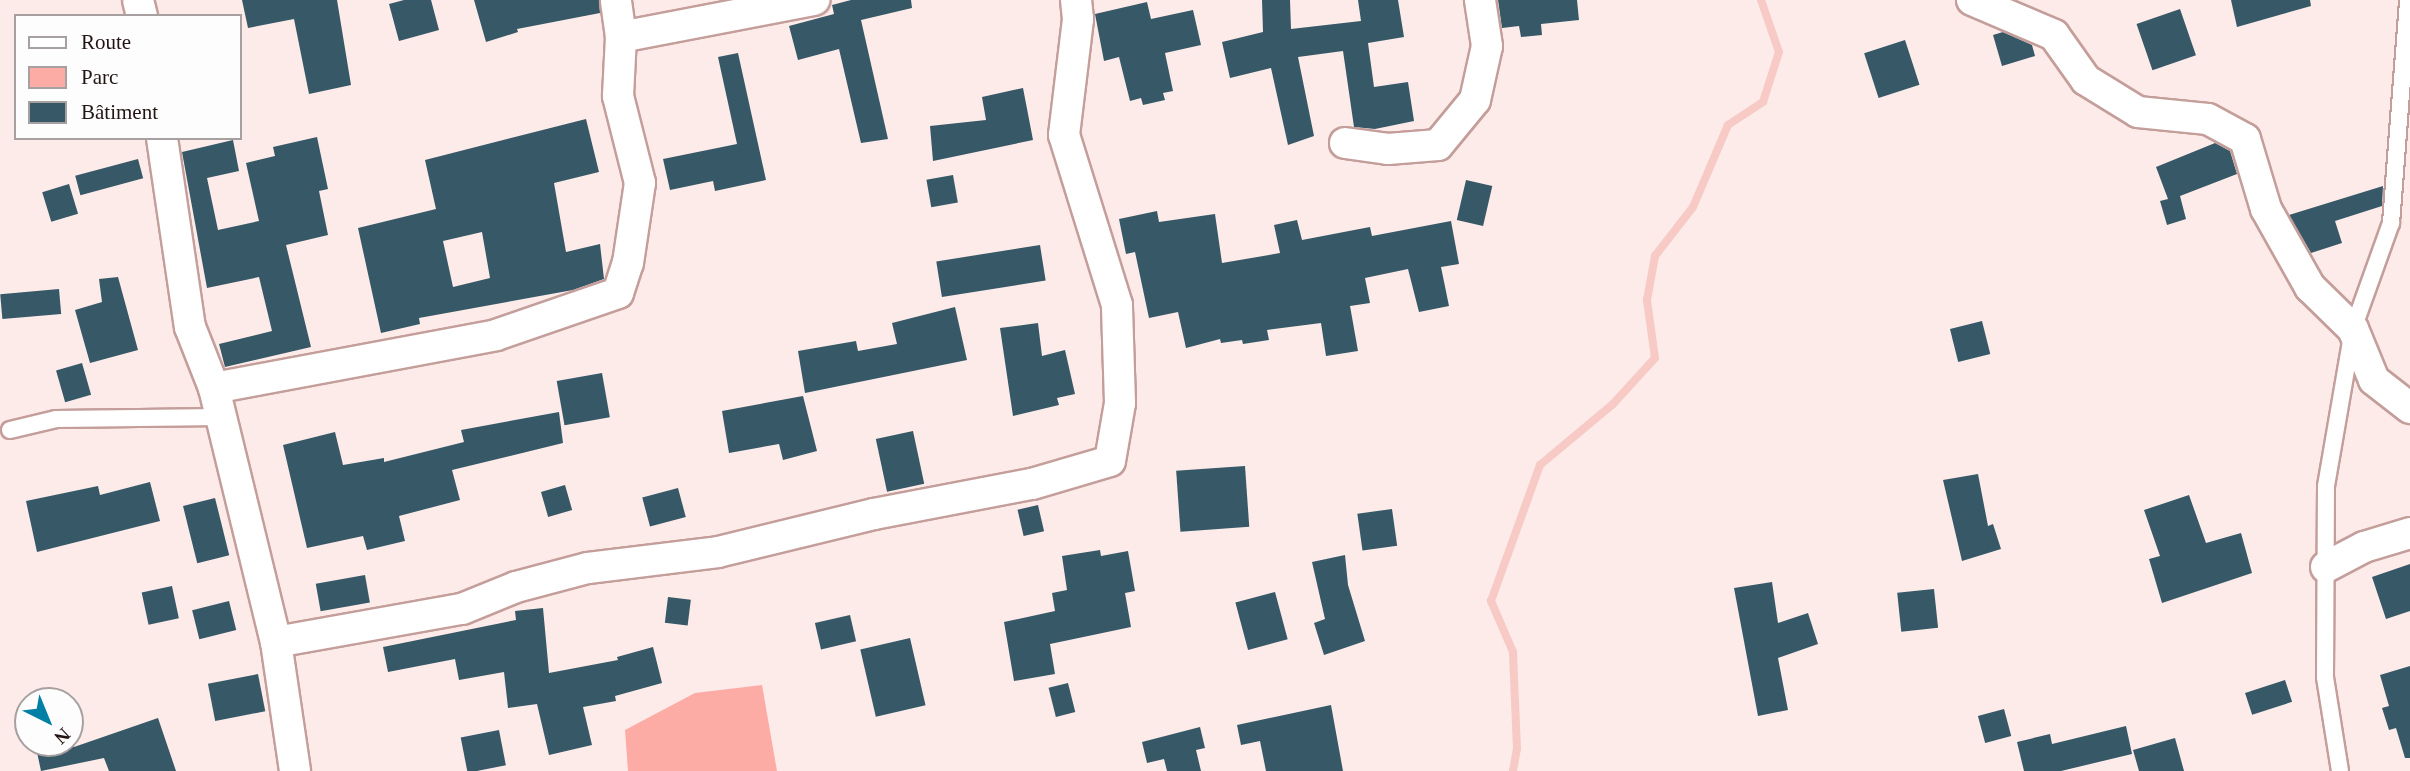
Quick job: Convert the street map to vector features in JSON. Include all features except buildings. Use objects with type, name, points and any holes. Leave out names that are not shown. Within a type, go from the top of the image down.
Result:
[{"type":"street","points":[[218,402],[496,335],[618,293],[628,263],[639,183],[618,96],[621,37],[616,0]]},
{"type":"street","points":[[621,37],[814,0]]},
{"type":"street","points":[[276,642],[463,609],[516,587],[588,568],[718,552],[874,514],[1032,484],[1110,461],[1120,403],[1117,305],[1064,135],[1078,19],[1076,0]]},
{"type":"street","points":[[1345,143],[1388,149],[1438,145],[1475,100],[1487,46],[1480,0]]},
{"type":"street","points":[[1972,0],[2054,35],[2086,80],[2138,112],[2208,119],[2245,139],[2266,209],[2310,287],[2353,329],[2374,380],[2410,408]]},
{"type":"street","points":[[162,140],[190,327],[218,402],[276,642],[295,771]]},
{"type":"street","points":[[2326,567],[2364,547],[2410,533]]},
{"type":"lane","points":[[2340,771],[2325,677],[2326,486],[2353,329],[2391,223],[2408,0]]},
{"type":"lane","points":[[10,430],[56,419],[218,402]]},
{"type":"green space","points":[[762,685],[777,771],[628,771],[625,730],[695,693]]},
{"type":"waterway","points":[[1513,771],[1517,749],[1513,652],[1491,601],[1540,465],[1613,404],[1655,358],[1647,300],[1655,256],[1693,207],[1728,125],[1763,102],[1779,52],[1761,0]]}]
